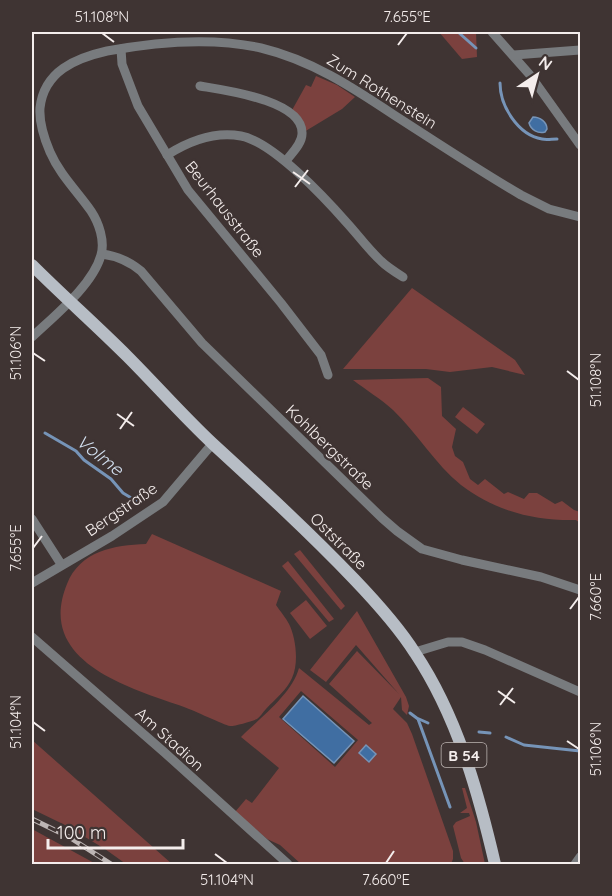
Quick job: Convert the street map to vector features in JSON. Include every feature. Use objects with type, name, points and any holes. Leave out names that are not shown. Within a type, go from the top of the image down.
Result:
[{"type":"main road","name":"Oststraße","points":[[32,265],[213,443],[327,550],[370,596],[415,652],[457,734],[472,778],[495,864]]},
{"type":"street","points":[[492,32],[530,75],[580,145]]},
{"type":"street","name":"Zum Rothenstein","points":[[102,254],[102,236],[97,221],[54,161],[45,140],[40,119],[40,106],[44,93],[52,79],[65,66],[84,56],[121,49],[179,43],[220,43],[260,48],[299,60],[342,81],[521,195],[549,208],[580,217]]},
{"type":"street","name":"Beurhausstraße","points":[[121,49],[122,64],[138,106],[188,190],[321,355],[328,375]]},
{"type":"street","points":[[514,55],[580,50]]},
{"type":"street","points":[[200,86],[248,94],[293,115],[300,123],[302,135],[286,162]]},
{"type":"street","points":[[166,155],[188,141],[208,136],[241,136],[258,143],[286,162],[380,260],[403,278]]},
{"type":"street","points":[[32,337],[70,300],[93,271],[102,254]]},
{"type":"street","name":"Kohlbergstraße","points":[[102,254],[114,256],[141,271],[202,344],[374,511],[413,543],[431,552],[541,577],[580,590]]},
{"type":"street","name":"Bergstraße","points":[[32,583],[112,536],[163,502],[213,443]]},
{"type":"street","points":[[32,519],[61,564]]},
{"type":"street","name":"Am Stadion","points":[[32,638],[164,752],[288,864]]},
{"type":"street","points":[[415,652],[448,642],[462,642],[580,692]]},
{"type":"street","points":[[575,864],[580,857]]},
{"type":"shaded area","points":[[439,32],[476,32],[477,57],[462,59]]},
{"type":"shaded area","points":[[316,76],[337,85],[355,97],[342,109],[304,132],[291,112],[306,85],[311,87]]},
{"type":"shaded area","points":[[412,288],[515,360],[525,375],[492,367],[450,372],[426,369],[343,369]]},
{"type":"shaded area","points":[[428,378],[441,387],[442,416],[456,429],[452,447],[455,456],[463,462],[470,479],[478,485],[485,479],[504,494],[508,492],[524,499],[529,493],[537,493],[555,504],[562,501],[580,512],[580,523],[576,520],[545,519],[516,513],[487,502],[474,494],[443,468],[393,410],[353,380]]},
{"type":"shaded area","points":[[463,407],[485,424],[477,434],[455,417]]},
{"type":"shaded area","points":[[152,534],[281,591],[276,605],[288,622],[295,643],[294,672],[287,686],[257,719],[230,726],[138,691],[93,668],[76,652],[64,633],[61,611],[67,584],[80,564],[89,557],[110,548],[146,544]]},
{"type":"shaded area","points":[[300,550],[345,606],[341,610],[294,554]]},
{"type":"shaded area","points":[[288,561],[334,619],[329,622],[282,566]]},
{"type":"shaded area","points":[[306,600],[327,626],[310,639],[290,613]]},
{"type":"shaded area","points":[[357,611],[406,697],[409,706],[407,715],[402,710],[401,697],[393,709],[407,723],[412,734],[453,851],[451,864],[301,864],[280,845],[267,839],[235,812],[246,799],[252,803],[279,768],[241,737],[283,696],[299,668],[369,725],[372,723],[329,684],[357,651],[399,694],[356,645],[326,682],[310,670]],"holes":[[[301,691],[358,740],[335,767],[279,717]]]},
{"type":"shaded area","points":[[32,740],[172,864],[126,864],[65,825],[32,809]]},
{"type":"shaded area","points":[[462,788],[465,788],[476,822],[485,864],[465,864],[461,858],[453,826],[456,822],[470,816],[469,813],[460,813],[467,808]]},
{"type":"shaded area","points":[[32,829],[96,864],[32,864]]},
{"type":"water","points":[[533,117],[544,122],[547,126],[545,132],[537,132],[531,128],[529,123]]},
{"type":"water","points":[[303,696],[354,741],[334,763],[283,719]]},
{"type":"water","points":[[366,745],[376,754],[369,762],[359,753]]},
{"type":"waterway","points":[[458,32],[476,48]]},
{"type":"waterway","points":[[500,83],[503,101],[518,126],[533,136],[557,139]]},
{"type":"waterway","name":"Volme","points":[[45,433],[76,451],[84,460],[111,479],[123,493],[138,502]]},
{"type":"waterway","name":"Volme","points":[[410,713],[418,719],[450,807]]},
{"type":"waterway","points":[[419,719],[428,723]]},
{"type":"waterway","points":[[479,732],[490,733]]},
{"type":"waterway","points":[[506,737],[524,745],[580,751]]},
{"type":"railway","points":[[32,819],[69,837],[111,864]]}]
